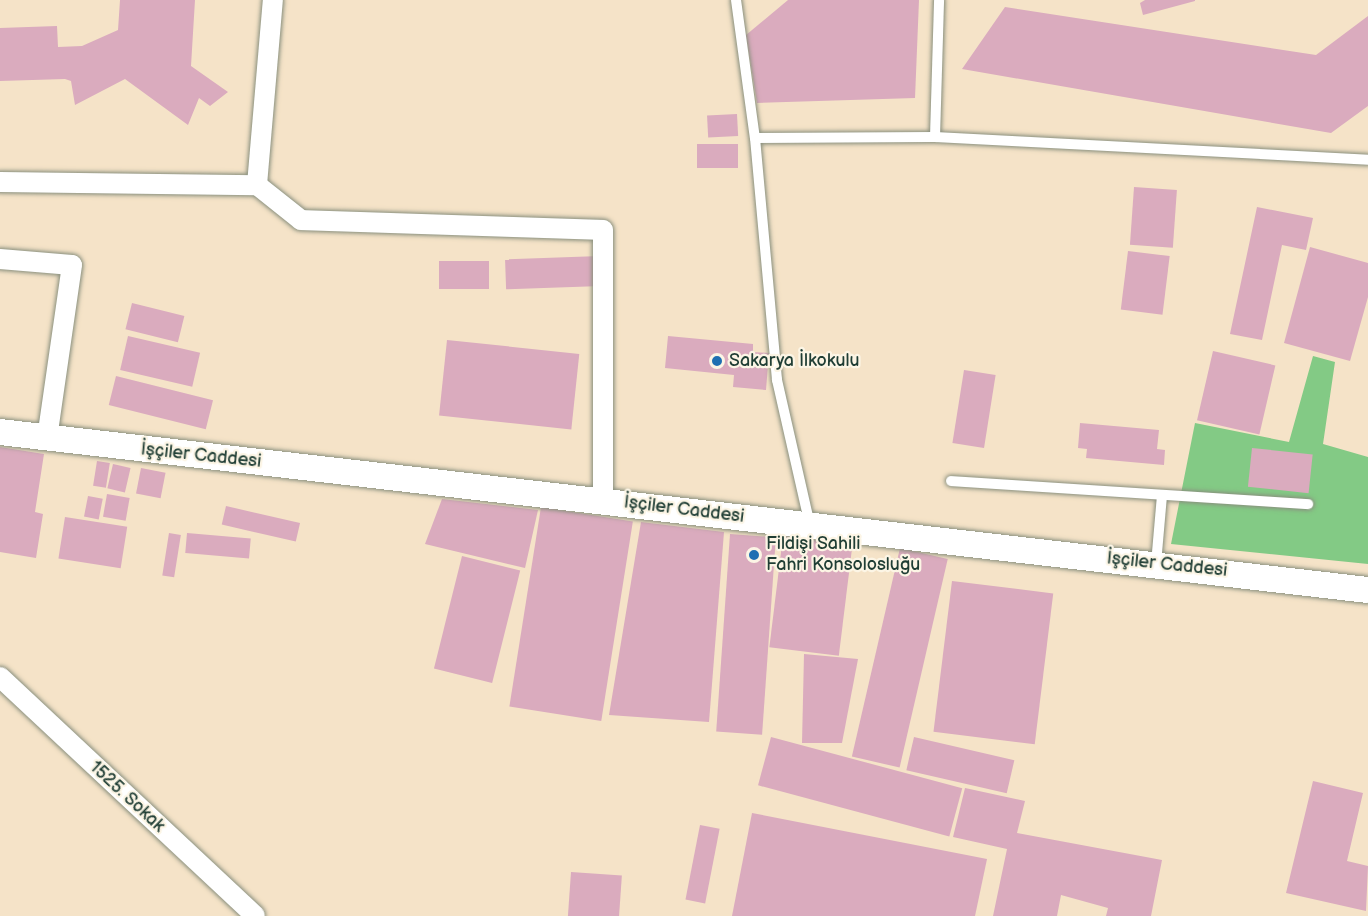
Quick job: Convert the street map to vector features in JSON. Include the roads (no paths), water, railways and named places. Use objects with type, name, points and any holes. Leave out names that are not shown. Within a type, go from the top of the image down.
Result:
[{"type":"street","points":[[257,185],[273,0]]},
{"type":"street","points":[[0,182],[257,185],[301,220],[603,230],[603,501]]},
{"type":"street","points":[[0,259],[72,265],[47,438]]},
{"type":"street","name":"İşçiler Caddesi","points":[[0,432],[1368,590]]},
{"type":"street","name":"1525. Sokak","points":[[0,677],[255,916]]},
{"type":"lane","points":[[736,0],[755,138],[777,380],[810,525]]},
{"type":"lane","points":[[935,137],[939,0]]},
{"type":"lane","points":[[755,138],[935,137],[1368,160]]},
{"type":"lane","points":[[951,481],[1308,504]]},
{"type":"lane","points":[[1156,564],[1162,495]]},
{"type":"place","name":"Sakarya İlkokulu","points":[[717,361]]},
{"type":"place","name":"Fildişi Sahili Fahri Konsolosluğu","points":[[754,555]]}]
